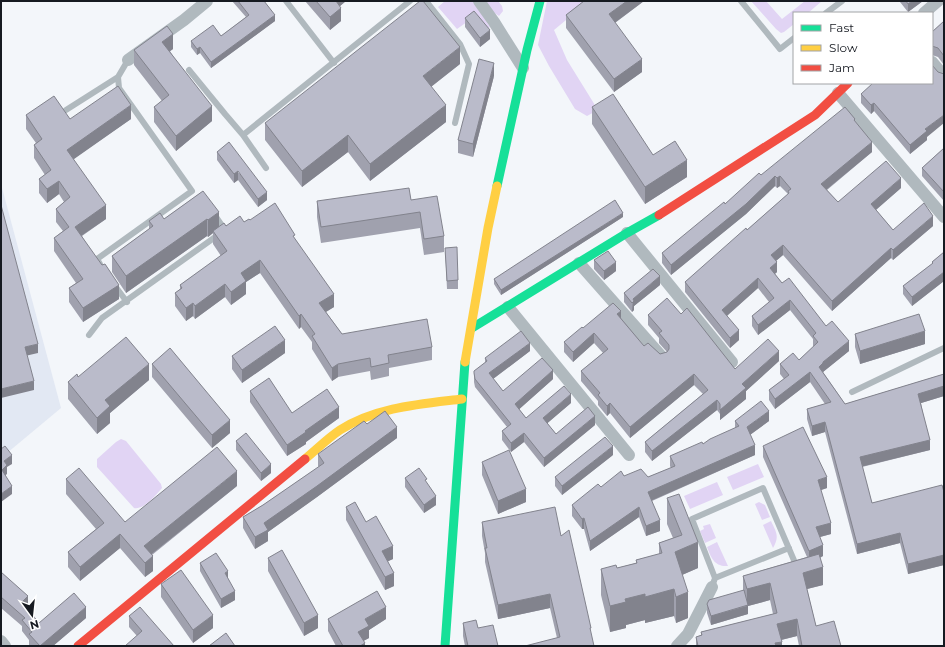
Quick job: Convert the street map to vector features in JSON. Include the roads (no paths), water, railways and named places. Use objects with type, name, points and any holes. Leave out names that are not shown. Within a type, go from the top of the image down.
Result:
[{"type":"street","points":[[128,60],[184,20],[207,1]]},
{"type":"street","points":[[479,1],[523,68]]},
{"type":"street","points":[[445,646],[465,364],[488,228],[523,68],[540,1]]},
{"type":"street","points":[[925,12],[938,1]]},
{"type":"street","points":[[933,63],[944,76]]},
{"type":"street","points":[[472,328],[627,233],[669,210],[815,115],[847,84]]},
{"type":"street","points":[[838,93],[944,217]]},
{"type":"street","points":[[627,233],[732,362]]},
{"type":"street","points":[[579,263],[623,311],[662,357]]},
{"type":"street","points":[[508,307],[629,455]]},
{"type":"street","points":[[78,646],[340,430],[361,419],[403,406],[462,399]]},
{"type":"street","points":[[677,646],[688,634],[714,583]]},
{"type":"street","points":[[1,641],[6,646]]},
{"type":"lane","points":[[286,1],[334,63]]},
{"type":"lane","points":[[243,135],[410,1]]},
{"type":"lane","points":[[426,1],[460,44],[469,64],[455,123]]},
{"type":"lane","points":[[741,1],[780,49],[793,39]]},
{"type":"lane","points":[[827,12],[842,1]]},
{"type":"lane","points":[[66,110],[118,77],[128,60]]},
{"type":"lane","points":[[189,70],[243,135],[266,168]]},
{"type":"lane","points":[[105,272],[97,259],[195,192],[119,88],[118,77]]},
{"type":"lane","points":[[89,335],[102,318],[127,302],[225,230],[210,207]]},
{"type":"lane","points":[[110,278],[127,302]]},
{"type":"lane","points":[[852,392],[944,348]]},
{"type":"lane","points":[[789,548],[714,583],[692,519],[763,488],[789,548],[796,565]]}]
